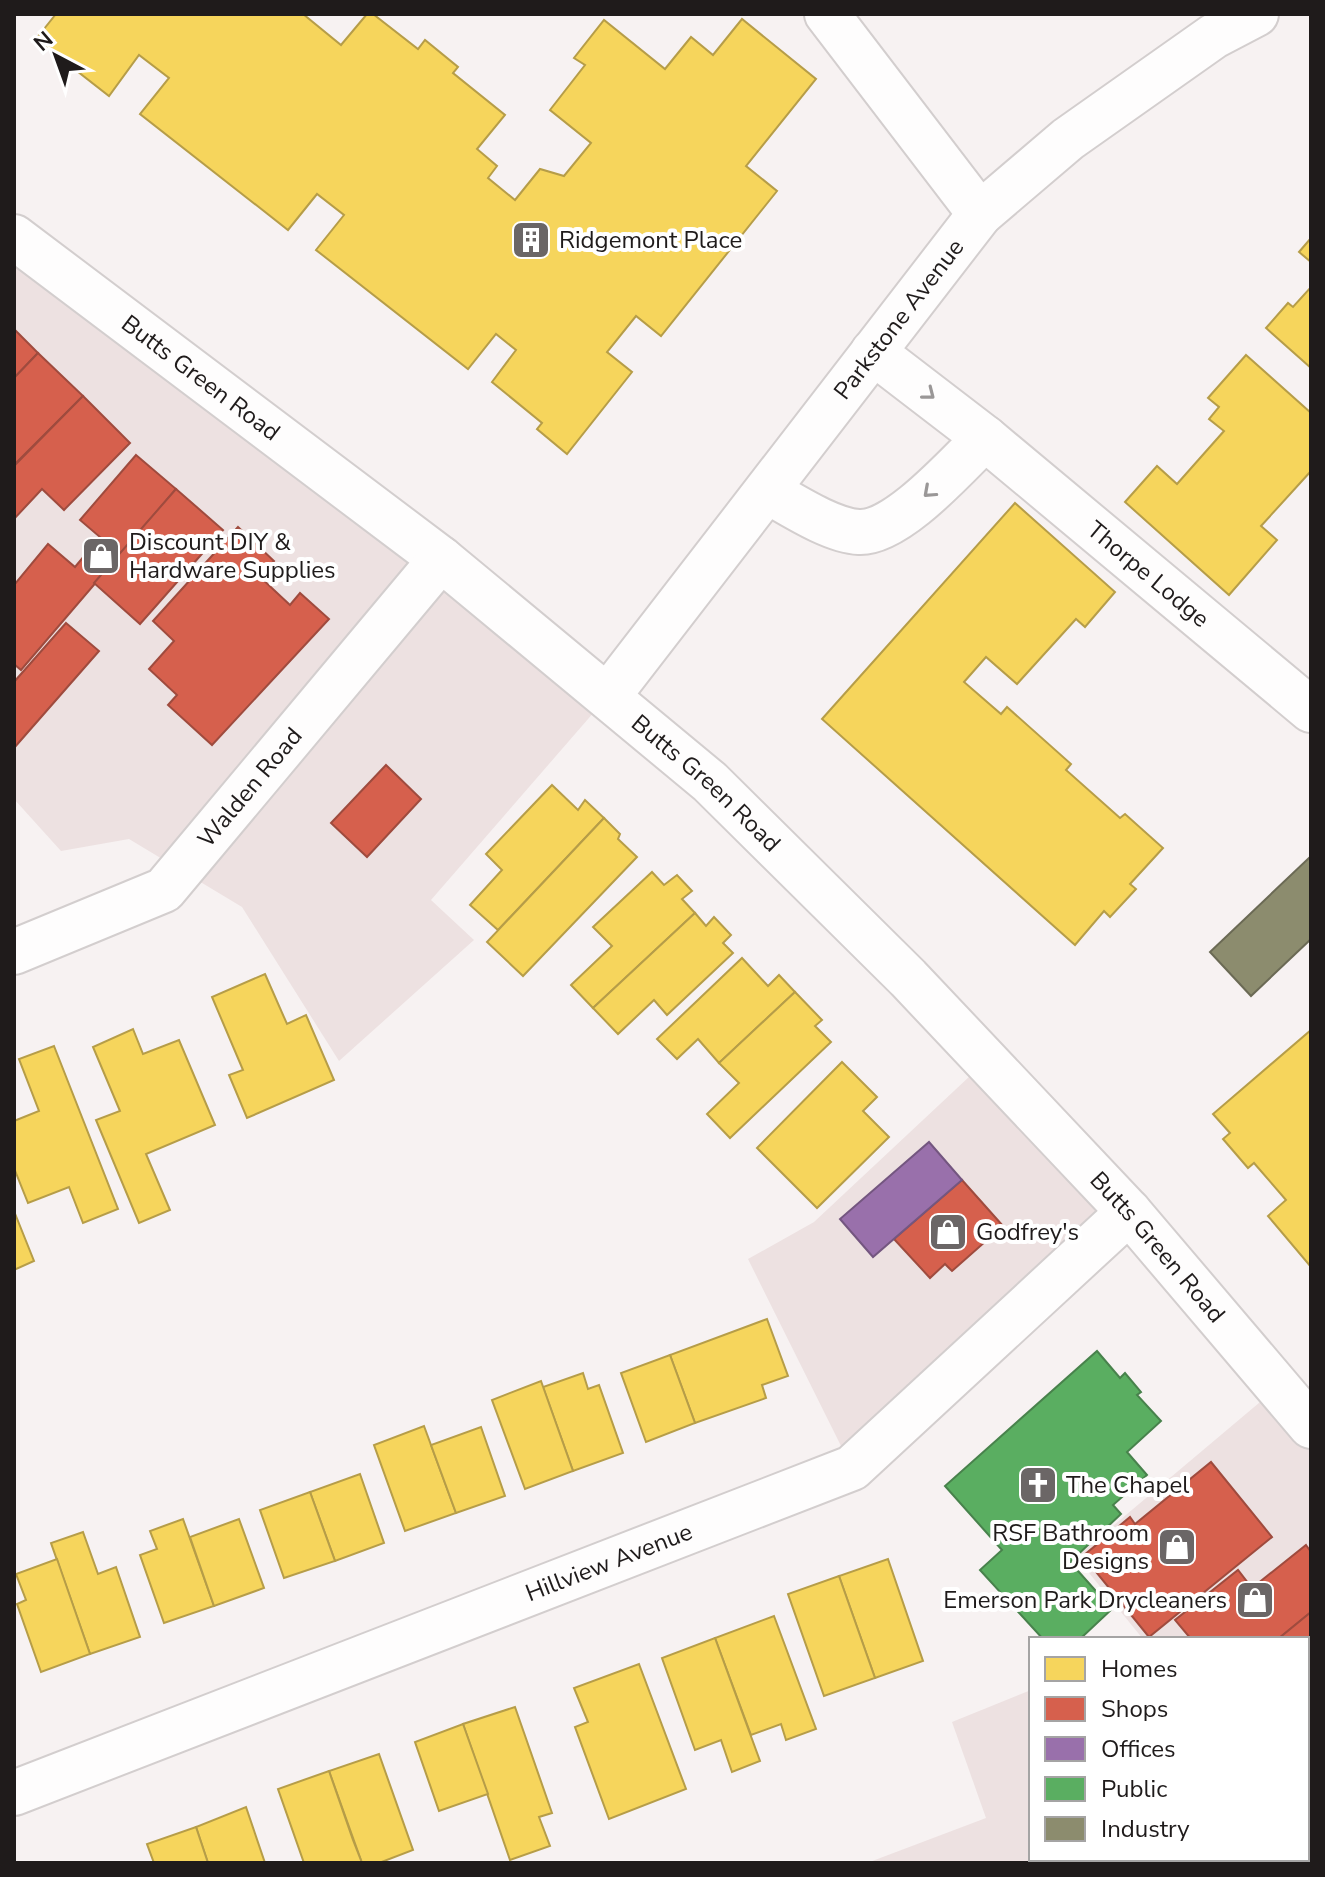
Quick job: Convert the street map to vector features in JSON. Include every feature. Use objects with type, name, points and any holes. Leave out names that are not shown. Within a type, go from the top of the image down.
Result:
[{"type":"street","points":[[827,14],[980,214]]},
{"type":"street","name":"Parkstone Avenue","points":[[608,696],[769,492],[980,214],[1068,139],[1214,36],[1256,14]]},
{"type":"street","name":"Butts Green Road","points":[[14,237],[441,559],[710,782],[908,978],[1129,1212],[1311,1426]]},
{"type":"street","name":"Thorpe Lodge","points":[[873,352],[985,438],[1311,710]]},
{"type":"street","points":[[769,492],[811,515],[859,533],[898,519],[985,438]]},
{"type":"street","name":"Walden Road","points":[[14,952],[164,890],[441,559]]},
{"type":"street","name":"Hillview Avenue","points":[[14,1793],[852,1468],[1129,1212]]},
{"type":"shaded area","points":[[14,237],[608,696],[431,900],[474,940],[339,1061],[242,907],[129,839],[61,851],[14,799]]},
{"type":"shaded area","points":[[986,1061],[1129,1212],[852,1468],[748,1259],[814,1222]]},
{"type":"shaded area","points":[[1278,1387],[1311,1426],[1311,1863],[867,1863],[986,1818],[952,1722],[1029,1691],[1029,1861],[1309,1861],[1309,1637],[1141,1637],[1076,1557]]},
{"type":"building: Homes","name":"Ridgemont Place","points":[[56,14],[303,14],[341,45],[367,14],[373,14],[418,49],[425,40],[458,67],[453,73],[505,115],[477,149],[497,166],[488,178],[515,200],[540,169],[564,176],[591,143],[550,110],[585,65],[574,58],[604,20],[665,69],[691,37],[713,55],[742,19],[816,79],[746,166],[777,191],[661,336],[636,316],[607,352],[632,372],[567,454],[537,429],[542,423],[492,382],[516,350],[496,334],[468,369],[316,250],[344,215],[317,194],[288,230],[140,114],[169,78],[139,55],[109,96],[36,39]]},
{"type":"building: Homes","points":[[1311,238],[1311,262],[1299,252]]},
{"type":"building: Homes","points":[[1311,287],[1311,368],[1266,328],[1288,303],[1293,307]]},
{"type":"building: Homes","points":[[1246,355],[1311,413],[1311,471],[1261,526],[1277,540],[1229,595],[1125,502],[1157,466],[1177,484],[1224,431],[1209,419],[1219,407],[1208,398]]},
{"type":"building: Homes","points":[[1015,503],[1115,592],[1085,627],[1076,619],[1017,684],[986,657],[964,682],[1001,714],[1007,707],[1071,764],[1066,770],[1120,818],[1125,814],[1163,848],[1130,884],[1136,889],[1110,917],[1104,911],[1075,945],[822,719]]},
{"type":"building: Homes","points":[[552,785],[578,810],[585,800],[604,818],[498,930],[470,905],[502,870],[486,854]]},
{"type":"building: Homes","points":[[604,818],[620,834],[618,839],[637,857],[523,976],[487,942]]},
{"type":"building: Homes","points":[[652,872],[664,885],[677,875],[692,891],[682,899],[695,913],[593,1008],[571,985],[612,946],[593,927]]},
{"type":"building: Homes","points":[[695,913],[706,926],[714,917],[731,935],[723,943],[733,953],[667,1015],[654,1000],[618,1034],[593,1008]]},
{"type":"building: Homes","points":[[742,958],[768,986],[779,975],[795,992],[719,1063],[698,1039],[677,1059],[657,1039]]},
{"type":"building: Homes","points":[[265,974],[287,1024],[306,1015],[334,1080],[247,1118],[229,1075],[243,1070],[212,997]]},
{"type":"building: Homes","points":[[795,992],[822,1020],[815,1026],[831,1042],[730,1138],[707,1114],[739,1083],[719,1063]]},
{"type":"building: Homes","points":[[133,1029],[143,1054],[179,1040],[215,1125],[146,1154],[170,1210],[139,1223],[96,1120],[120,1111],[93,1047]]},
{"type":"building: Homes","points":[[1311,1030],[1311,1267],[1268,1216],[1286,1200],[1254,1163],[1248,1168],[1223,1139],[1230,1133],[1213,1114]]},
{"type":"building: Homes","points":[[54,1046],[118,1209],[83,1223],[69,1187],[28,1203],[14,1168],[14,1121],[39,1111],[19,1059]]},
{"type":"building: Homes","points":[[842,1062],[877,1097],[863,1111],[889,1137],[817,1208],[757,1148]]},
{"type":"building: Homes","points":[[14,1211],[34,1261],[14,1270]]},
{"type":"building: Homes","points":[[767,1319],[788,1376],[762,1385],[766,1398],[695,1423],[670,1355]]},
{"type":"building: Homes","points":[[670,1355],[695,1423],[646,1442],[621,1373]]},
{"type":"building: Homes","points":[[583,1373],[588,1389],[599,1385],[623,1453],[573,1471],[543,1387]]},
{"type":"building: Homes","points":[[541,1381],[573,1471],[525,1489],[492,1400]]},
{"type":"building: Homes","points":[[424,1426],[456,1513],[405,1531],[374,1445]]},
{"type":"building: Homes","points":[[481,1427],[505,1496],[456,1513],[431,1445]]},
{"type":"building: Homes","points":[[360,1474],[384,1543],[335,1561],[310,1492]]},
{"type":"building: Homes","points":[[310,1492],[335,1561],[284,1578],[260,1510]]},
{"type":"building: Homes","points":[[183,1519],[214,1606],[164,1623],[140,1555],[157,1549],[150,1531]]},
{"type":"building: Homes","points":[[239,1519],[264,1588],[214,1606],[190,1537]]},
{"type":"building: Homes","points":[[83,1532],[98,1574],[116,1567],[140,1637],[90,1654],[51,1543]]},
{"type":"building: Homes","points":[[57,1559],[90,1654],[41,1672],[17,1604],[26,1600],[16,1574]]},
{"type":"building: Homes","points":[[888,1559],[923,1661],[875,1678],[839,1576]]},
{"type":"building: Homes","points":[[839,1576],[875,1678],[824,1696],[788,1594]]},
{"type":"building: Homes","points":[[774,1616],[816,1729],[786,1740],[781,1724],[751,1735],[715,1638]]},
{"type":"building: Homes","points":[[715,1638],[760,1761],[732,1772],[721,1740],[695,1750],[662,1658]]},
{"type":"building: Homes","points":[[639,1664],[686,1789],[609,1819],[575,1727],[588,1722],[574,1688]]},
{"type":"building: Homes","points":[[515,1707],[552,1813],[539,1817],[550,1846],[510,1860],[463,1724]]},
{"type":"building: Homes","points":[[463,1724],[488,1794],[439,1811],[415,1742]]},
{"type":"building: Homes","points":[[379,1754],[413,1850],[379,1863],[362,1863],[329,1771]]},
{"type":"building: Homes","points":[[329,1771],[362,1863],[304,1863],[278,1789]]},
{"type":"building: Homes","points":[[246,1807],[265,1863],[208,1863],[196,1827]]},
{"type":"building: Homes","points":[[196,1827],[208,1863],[154,1863],[147,1844]]},
{"type":"building: Shops","points":[[14,329],[38,353],[14,378]]},
{"type":"building: Shops","points":[[38,353],[83,396],[14,465],[14,378]]},
{"type":"building: Shops","points":[[83,396],[130,443],[64,510],[42,489],[14,519],[14,466]]},
{"type":"building: Shops","name":"Discount DIY & Hardware Supplies","points":[[136,455],[176,489],[21,670],[14,664],[14,585],[48,544],[75,567],[100,537],[80,520]]},
{"type":"building: Shops","points":[[176,489],[223,530],[140,624],[94,583]]},
{"type":"building: Shops","points":[[238,527],[274,561],[260,577],[290,605],[300,593],[329,619],[212,745],[168,705],[177,695],[149,669],[174,641],[153,621]]},
{"type":"building: Shops","points":[[66,623],[99,651],[14,748],[14,682]]},
{"type":"building: Shops","points":[[386,765],[421,799],[367,857],[331,823]]},
{"type":"building: Shops","name":"Godfrey's","points":[[962,1180],[1003,1226],[952,1271],[945,1264],[930,1278],[894,1239]]},
{"type":"building: Shops","name":"RSF Bathroom Designs","points":[[1211,1462],[1272,1537],[1149,1637],[1083,1556],[1130,1517],[1135,1524]]},
{"type":"building: Shops","name":"Emerson Park Drycleaners","points":[[1306,1545],[1311,1552],[1311,1612],[1280,1637],[1189,1637],[1175,1620],[1238,1570],[1252,1588]]},
{"type":"building: Shops","points":[[1311,1612],[1311,1674],[1309,1676],[1309,1637],[1280,1637]]},
{"type":"building: Shops","points":[[1311,1674],[1311,1718],[1309,1716]]},
{"type":"building: Offices","points":[[929,1142],[962,1180],[873,1257],[840,1219]]},
{"type":"building: Public","points":[[1097,1351],[1120,1378],[1125,1373],[1141,1392],[1137,1395],[1161,1421],[1127,1452],[1147,1475],[1113,1505],[1121,1514],[1070,1562],[1112,1609],[1082,1637],[1041,1637],[980,1570],[1002,1550],[945,1486]]},
{"type":"building: Industry","points":[[1311,856],[1311,939],[1251,996],[1210,952]]},
{"type":"place","name":"Ridgemont Place","points":[[531,240]]},
{"type":"place","name":"Discount DIY & Hardware Supplies","points":[[101,556]]},
{"type":"place","name":"Godfrey's","points":[[948,1232]]},
{"type":"place","name":"The Chapel","points":[[1038,1485]]},
{"type":"place","name":"RSF Bathroom Designs","points":[[1177,1547]]},
{"type":"place","name":"Emerson Park Drycleaners","points":[[1255,1600]]}]
